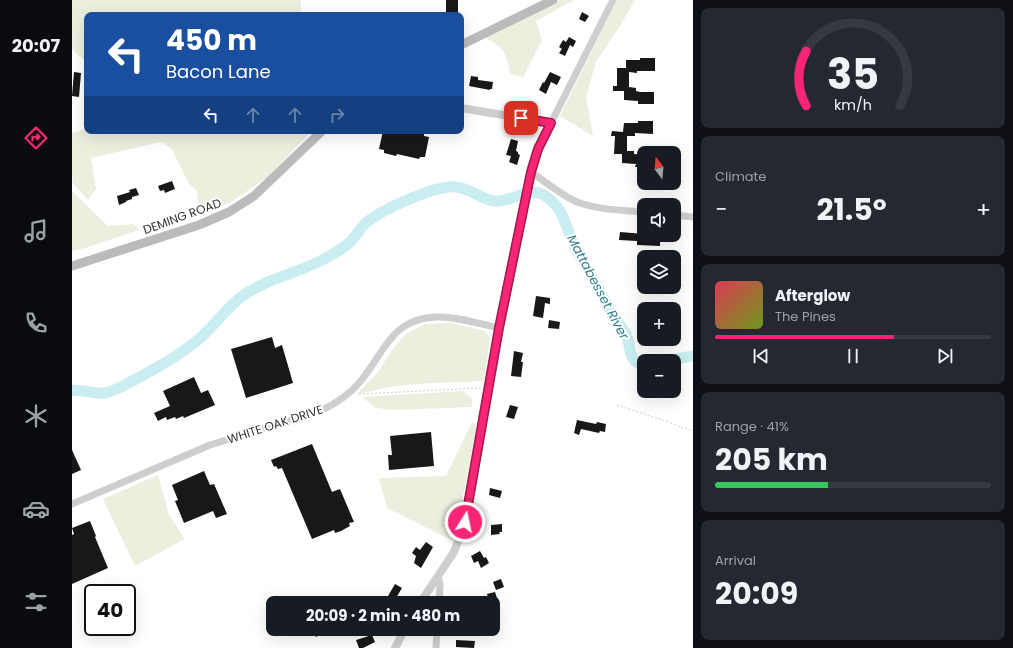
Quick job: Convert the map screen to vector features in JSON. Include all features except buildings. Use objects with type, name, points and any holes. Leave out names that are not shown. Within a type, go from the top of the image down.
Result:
[{"type":"main road","points":[[464,44],[553,0]]},
{"type":"main road","name":"DEMING ROAD","points":[[72,266],[199,224],[229,212],[254,196],[319,134]]},
{"type":"street","points":[[425,596],[454,552],[465,522],[499,328],[528,184],[538,149],[613,0]]},
{"type":"street","points":[[464,108],[551,123]]},
{"type":"street","points":[[531,172],[577,202],[599,208],[637,211]]},
{"type":"street","points":[[681,216],[693,217]]},
{"type":"street","name":"WHITE OAK DRIVE","points":[[72,504],[210,445],[320,411],[336,403],[346,396],[368,372],[390,337],[402,327],[414,321],[438,317],[499,328]]},
{"type":"street","points":[[438,577],[440,584],[439,596]]},
{"type":"street","points":[[395,648],[401,636]]},
{"type":"street","points":[[436,648],[437,636]]},
{"type":"path","points":[[346,396],[380,392],[488,388]]},
{"type":"path","points":[[617,406],[693,431]]},
{"type":"green space","points":[[72,0],[301,0],[301,12],[84,12],[84,60],[72,49]]},
{"type":"green space","points":[[560,0],[574,0],[536,21],[542,40],[523,77],[510,74],[505,54],[499,46],[490,40],[488,41],[487,37]]},
{"type":"green space","points":[[617,0],[635,0],[596,62],[586,97],[593,136],[560,116]]},
{"type":"green space","points":[[84,129],[84,134],[309,134],[269,176],[231,202],[199,215],[197,191],[189,184],[171,148],[161,142],[91,158],[96,189],[88,200],[73,184],[72,133]]},
{"type":"green space","points":[[72,191],[108,226],[134,224],[139,230],[72,251]]},
{"type":"green space","points":[[451,323],[485,331],[490,338],[484,381],[394,386],[357,394],[377,373],[395,346],[407,333],[425,324]]},
{"type":"green space","points":[[463,391],[472,399],[472,407],[393,410],[376,408],[362,397]]},
{"type":"green space","points":[[472,422],[477,425],[453,541],[387,508],[379,478],[446,476]]},
{"type":"green space","points":[[158,475],[169,515],[185,539],[135,566],[103,499]]},
{"type":"waterway","name":"Mattabesset River","points":[[72,390],[97,393],[113,391],[160,366],[192,345],[235,302],[250,291],[270,281],[312,265],[337,252],[350,242],[367,222],[385,211],[410,199],[447,187],[466,189],[494,201],[505,200],[526,193],[538,193],[552,201],[561,213],[571,239],[610,311],[625,332],[630,352],[634,360],[637,362]]},
{"type":"waterway","name":"Mattabesset River","points":[[681,358],[693,356]]},
{"type":"route","points":[[465,522],[485,402],[531,172],[538,149],[551,123],[521,118]]}]
